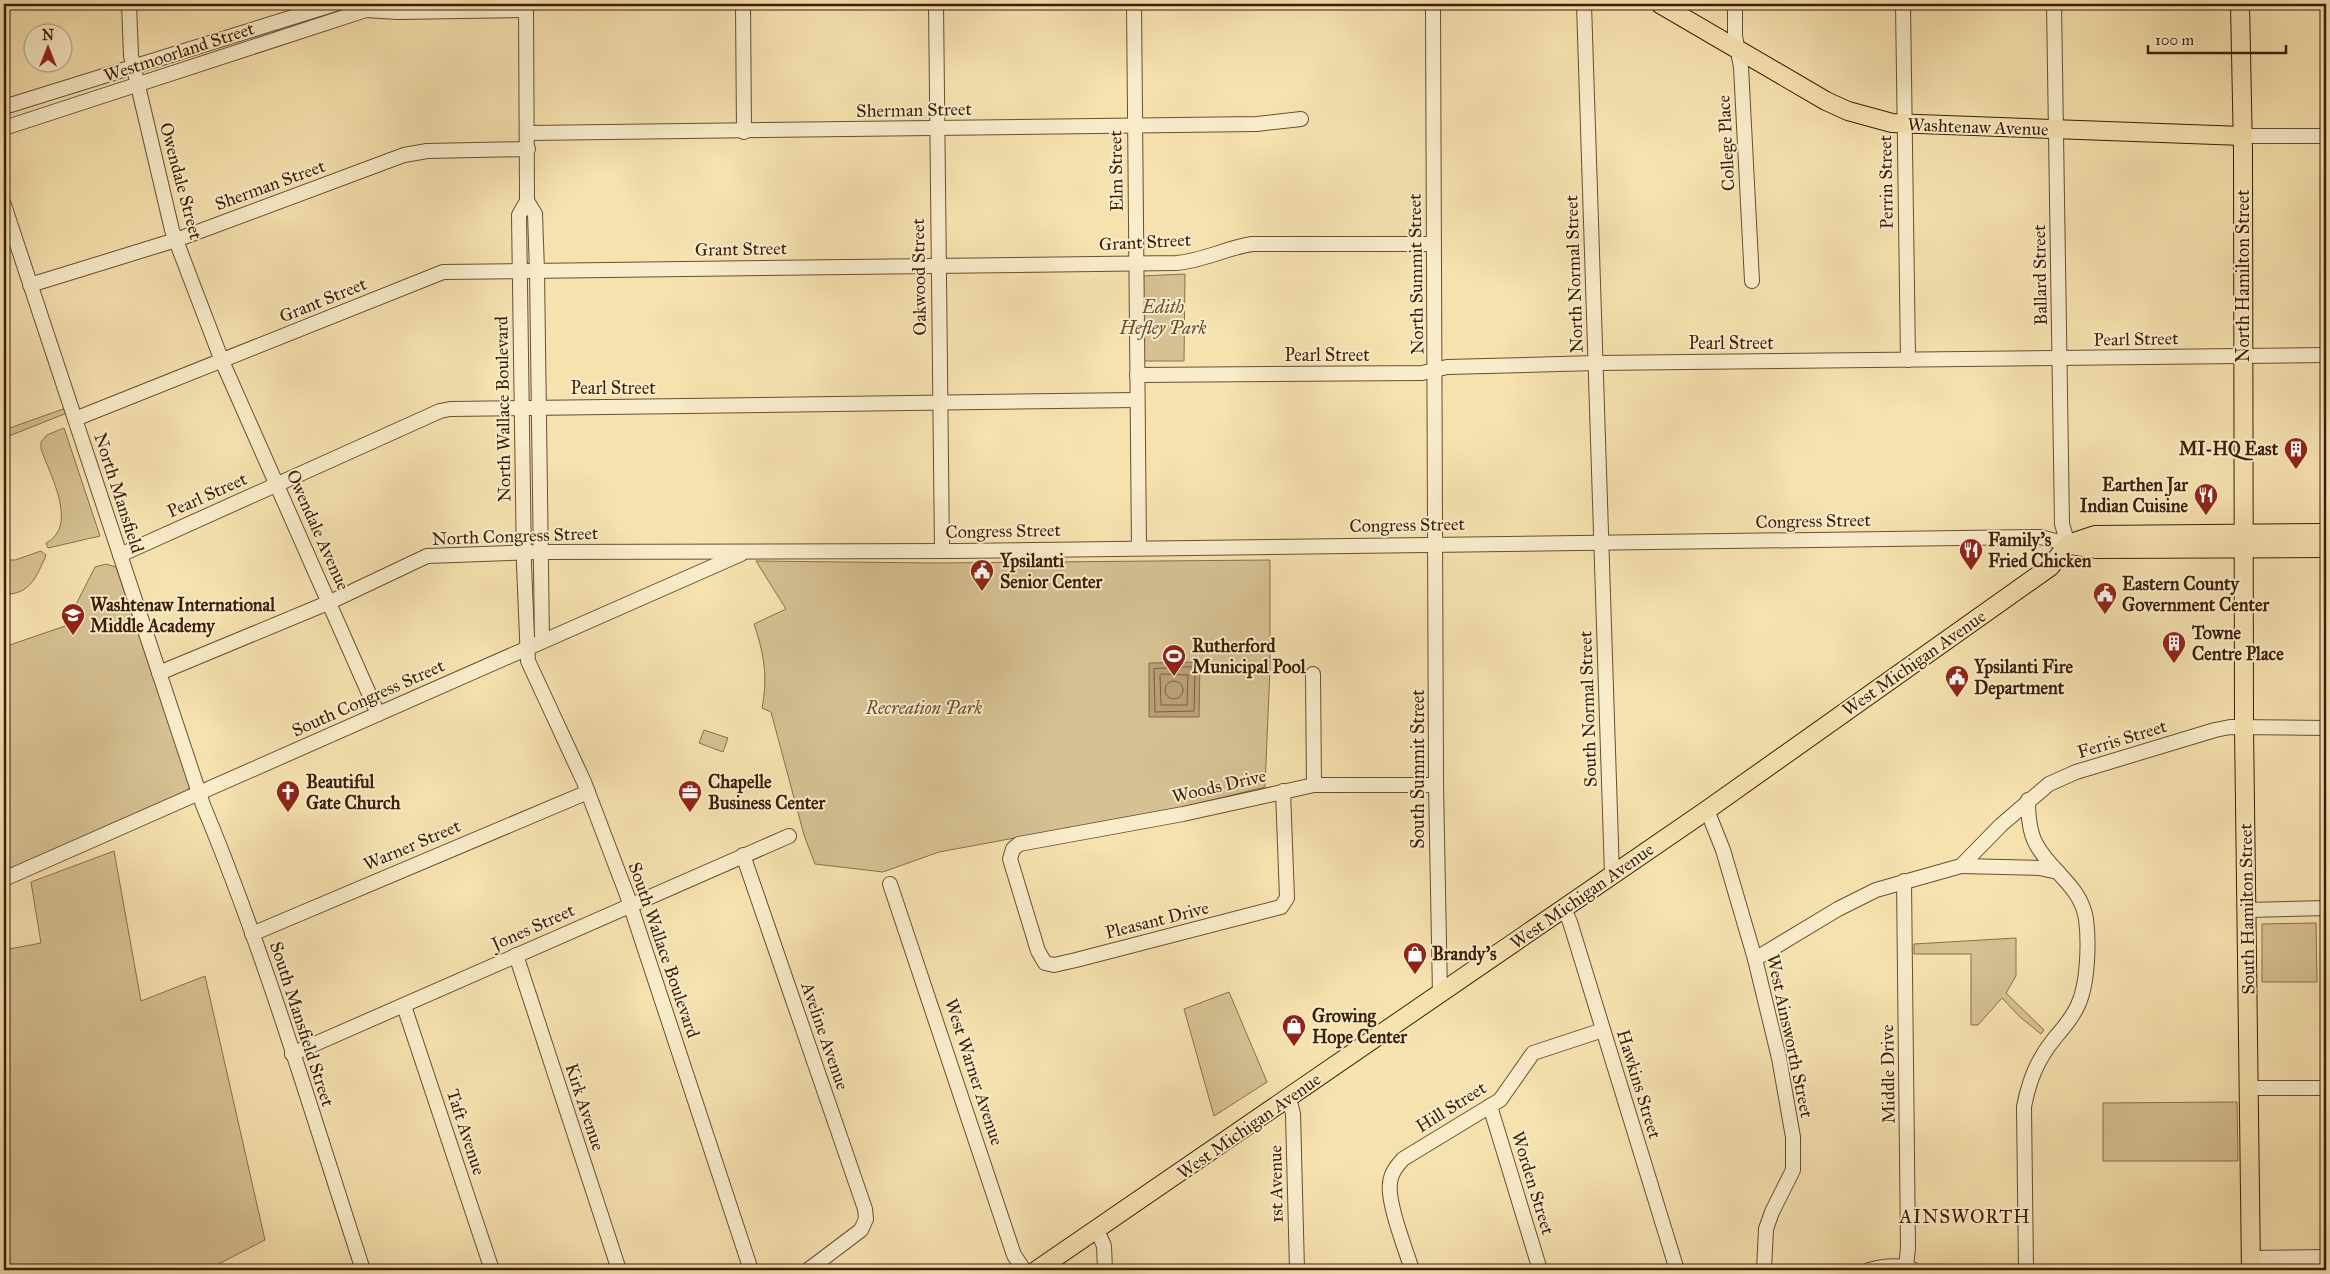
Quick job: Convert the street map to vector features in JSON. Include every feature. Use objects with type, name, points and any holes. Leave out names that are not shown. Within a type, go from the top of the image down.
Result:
[{"type":"main road","name":"Washtenaw Avenue","points":[[1660,4],[1842,109],[1870,118],[1904,125],[2243,136]]},
{"type":"main road","name":"North Hamilton Street","points":[[2240,4],[2243,136],[2242,357],[2244,541]]},
{"type":"main road","points":[[2068,544],[2096,549],[2244,541],[2326,533]]},
{"type":"main road","points":[[2244,541],[2326,548]]},
{"type":"main road","name":"South Hamilton Street","points":[[2244,541],[2244,727],[2248,910],[2251,1264]]},
{"type":"main road","name":"West Michigan Avenue","points":[[1037,1270],[1707,810],[2050,567],[2068,544]]},
{"type":"street","name":"Owendale Street","points":[[129,4],[133,67],[176,240],[222,361]]},
{"type":"street","name":"Westmoorland Street","points":[[4,107],[335,4]]},
{"type":"street","name":"Westmoorland Street","points":[[352,4],[366,10],[398,12],[526,7]]},
{"type":"street","points":[[743,4],[744,132]]},
{"type":"street","name":"Oakwood Street","points":[[936,4],[942,550]]},
{"type":"street","name":"Elm Street","points":[[1134,4],[1139,548]]},
{"type":"street","name":"North Summit Street","points":[[1433,4],[1436,543]]},
{"type":"street","name":"North Normal Street","points":[[1584,4],[1600,542]]},
{"type":"street","name":"College Place","points":[[1734,4],[1737,50],[1741,67],[1752,281]]},
{"type":"street","name":"Perrin Street","points":[[1903,4],[1908,360]]},
{"type":"street","name":"Ballard Street","points":[[2054,4],[2062,524],[2068,544]]},
{"type":"street","name":"North Wallace Boulevard","points":[[526,7],[528,201],[534,214],[537,271],[539,552],[542,641]]},
{"type":"street","name":"Westmoorland Street","points":[[4,128],[366,10]]},
{"type":"street","name":"Sherman Street","points":[[528,133],[744,132],[1257,124],[1301,119]]},
{"type":"street","name":"Washtenaw Avenue","points":[[2243,136],[2326,136]]},
{"type":"street","name":"Sherman Street","points":[[30,285],[176,240],[404,155],[427,151],[528,149]]},
{"type":"street","name":"North Wallace Boulevard","points":[[527,648],[519,214],[528,201]]},
{"type":"street","name":"North Mansfield","points":[[4,205],[199,793]]},
{"type":"street","name":"Grant Street","points":[[74,419],[443,272],[1191,262],[1232,247],[1252,244],[1434,244]]},
{"type":"street","name":"Pearl Street","points":[[1136,375],[1422,373],[1447,367],[1596,363],[2326,356]]},
{"type":"street","name":"Owendale Avenue","points":[[222,361],[378,714]]},
{"type":"street","name":"Pearl Street","points":[[120,555],[440,411],[450,409],[1137,400]]},
{"type":"street","name":"Congress Street","points":[[747,552],[2040,537],[2068,544]]},
{"type":"street","name":"South Normal Street","points":[[1600,542],[1612,875]]},
{"type":"street","name":"South Summit Street","points":[[1436,543],[1436,785],[1440,994]]},
{"type":"street","name":"North Congress Street","points":[[159,673],[330,602],[427,556],[524,552],[747,552]]},
{"type":"street","name":"South Congress Street","points":[[4,879],[747,552]]},
{"type":"street","name":"South Wallace Boulevard","points":[[527,648],[528,661],[588,792],[630,905],[751,1270]]},
{"type":"street","points":[[1313,674],[1314,785]]},
{"type":"street","name":"Ferris Street","points":[[1961,866],[2028,800],[2049,784],[2076,772],[2215,730],[2244,727],[2326,728]]},
{"type":"street","name":"Woods Drive","points":[[1013,849],[1020,844],[1183,814],[1314,785],[1436,785]]},
{"type":"street","name":"Pleasant Drive","points":[[1013,849],[1010,859],[1038,951],[1045,963],[1054,965],[1281,907],[1287,898],[1283,791]]},
{"type":"street","name":"Warner Street","points":[[252,934],[588,792]]},
{"type":"street","name":"South Mansfield Street","points":[[199,793],[252,934],[363,1270]]},
{"type":"street","points":[[2026,1270],[2024,1107],[2028,1087],[2035,1066],[2069,1022],[2079,1005],[2086,971],[2086,921],[2084,908],[2073,887],[2058,872],[2037,845],[2030,830],[2028,800]]},
{"type":"street","name":"West Ainsworth Street","points":[[1707,810],[1722,850],[1755,959],[1778,1058],[1793,1137],[1793,1170],[1766,1229],[1764,1270]]},
{"type":"street","name":"Jones Street","points":[[292,1054],[789,836]]},
{"type":"street","name":"Aveline Avenue","points":[[743,855],[866,1219],[860,1230],[808,1270]]},
{"type":"street","name":"Ferris Street","points":[[1755,959],[1838,909],[1876,890],[1904,881],[1961,866],[2038,868],[2058,872]]},
{"type":"street","name":"Middle Drive","points":[[1904,881],[1908,1239],[1910,1269]]},
{"type":"street","name":"West Warner Avenue","points":[[890,884],[1014,1255],[1024,1270]]},
{"type":"street","points":[[2248,910],[2326,908]]},
{"type":"street","name":"Hawkins Street","points":[[1564,909],[1570,922],[1677,1270]]},
{"type":"street","name":"Kirk Avenue","points":[[516,955],[619,1270]]},
{"type":"street","name":"Taft Avenue","points":[[404,1006],[492,1270]]},
{"type":"street","name":"Hill Street","points":[[1412,1270],[1392,1203],[1389,1184],[1393,1171],[1402,1159],[1500,1100],[1533,1053],[1603,1030]]},
{"type":"street","points":[[2250,1088],[2326,1088]]},
{"type":"street","name":"1st Avenue","points":[[1290,1098],[1293,1114],[1297,1270]]},
{"type":"street","name":"Worden Street","points":[[1490,1106],[1540,1270]]},
{"type":"street","points":[[1097,1230],[1104,1246],[1105,1270]]},
{"type":"street","points":[[2251,1264],[2326,1257]]},
{"type":"street","points":[[1869,1270],[1878,1268],[1910,1269]]},
{"type":"green space","name":"Edith Hefley Park","points":[[1185,274],[1184,361],[1143,361],[1142,276]]},
{"type":"green space","points":[[66,408],[67,413],[4,438],[4,430]]},
{"type":"green space","points":[[64,428],[100,536],[48,548],[46,543],[56,535],[60,525],[61,513],[55,486],[41,449],[41,442],[47,435]]},
{"type":"green space","points":[[41,551],[46,555],[32,582],[23,590],[10,594],[4,580],[4,560],[15,560]]},
{"type":"green space","name":"Recreation Park","points":[[1270,560],[1270,668],[1265,787],[1188,806],[939,852],[883,872],[815,864],[804,835],[771,712],[762,708],[765,676],[760,645],[754,624],[786,609],[756,561],[934,563]]},
{"type":"green space","name":"Washtenaw International Middle Academy","points":[[106,564],[116,567],[190,787],[185,792],[4,872],[4,647],[65,626],[95,567]]},
{"type":"green space","points":[[704,730],[728,738],[723,752],[699,743]]},
{"type":"green space","points":[[114,851],[141,1001],[205,976],[265,1240],[207,1270],[4,1270],[4,950],[41,943],[31,882]]},
{"type":"green space","points":[[2316,923],[2317,982],[2262,982],[2262,924]]},
{"type":"green space","points":[[2016,938],[2016,976],[2006,993],[2044,1030],[2041,1034],[2020,1017],[2002,998],[1978,1025],[1971,1025],[1971,954],[1914,954],[1914,944]]},
{"type":"green space","points":[[1229,992],[1267,1082],[1214,1116],[1184,1009]]},
{"type":"green space","points":[[2237,1102],[2238,1161],[2103,1161],[2103,1103]]},
{"type":"water","name":"Rutherford Municipal Pool","points":[[1200,662],[1199,717],[1149,717],[1149,663]]},
{"type":"place","name":"MI-HQ East","points":[[2296,470]]},
{"type":"place","name":"Earthen Jar Indian Cuisine","points":[[2206,516]]},
{"type":"place","name":"Family's Fried Chicken","points":[[1971,571]]},
{"type":"place","name":"Ypsilanti Senior Center","points":[[982,592]]},
{"type":"place","name":"Eastern County Government Center","points":[[2105,615]]},
{"type":"place","name":"Washtenaw International Middle Academy","points":[[73,636]]},
{"type":"place","name":"Towne Centre Place","points":[[2174,664]]},
{"type":"place","name":"Rutherford Municipal Pool","points":[[1174,677]]},
{"type":"place","name":"Ypsilanti Fire Department","points":[[1957,698]]},
{"type":"place","name":"Beautiful Gate Church","points":[[288,813]]},
{"type":"place","name":"Chapelle Business Center","points":[[690,813]]},
{"type":"place","name":"Brandy's","points":[[1415,975]]},
{"type":"place","name":"Growing Hope Center","points":[[1294,1047]]},
{"type":"district","name":"AINSWORTH","points":[[1965,1216]]}]
